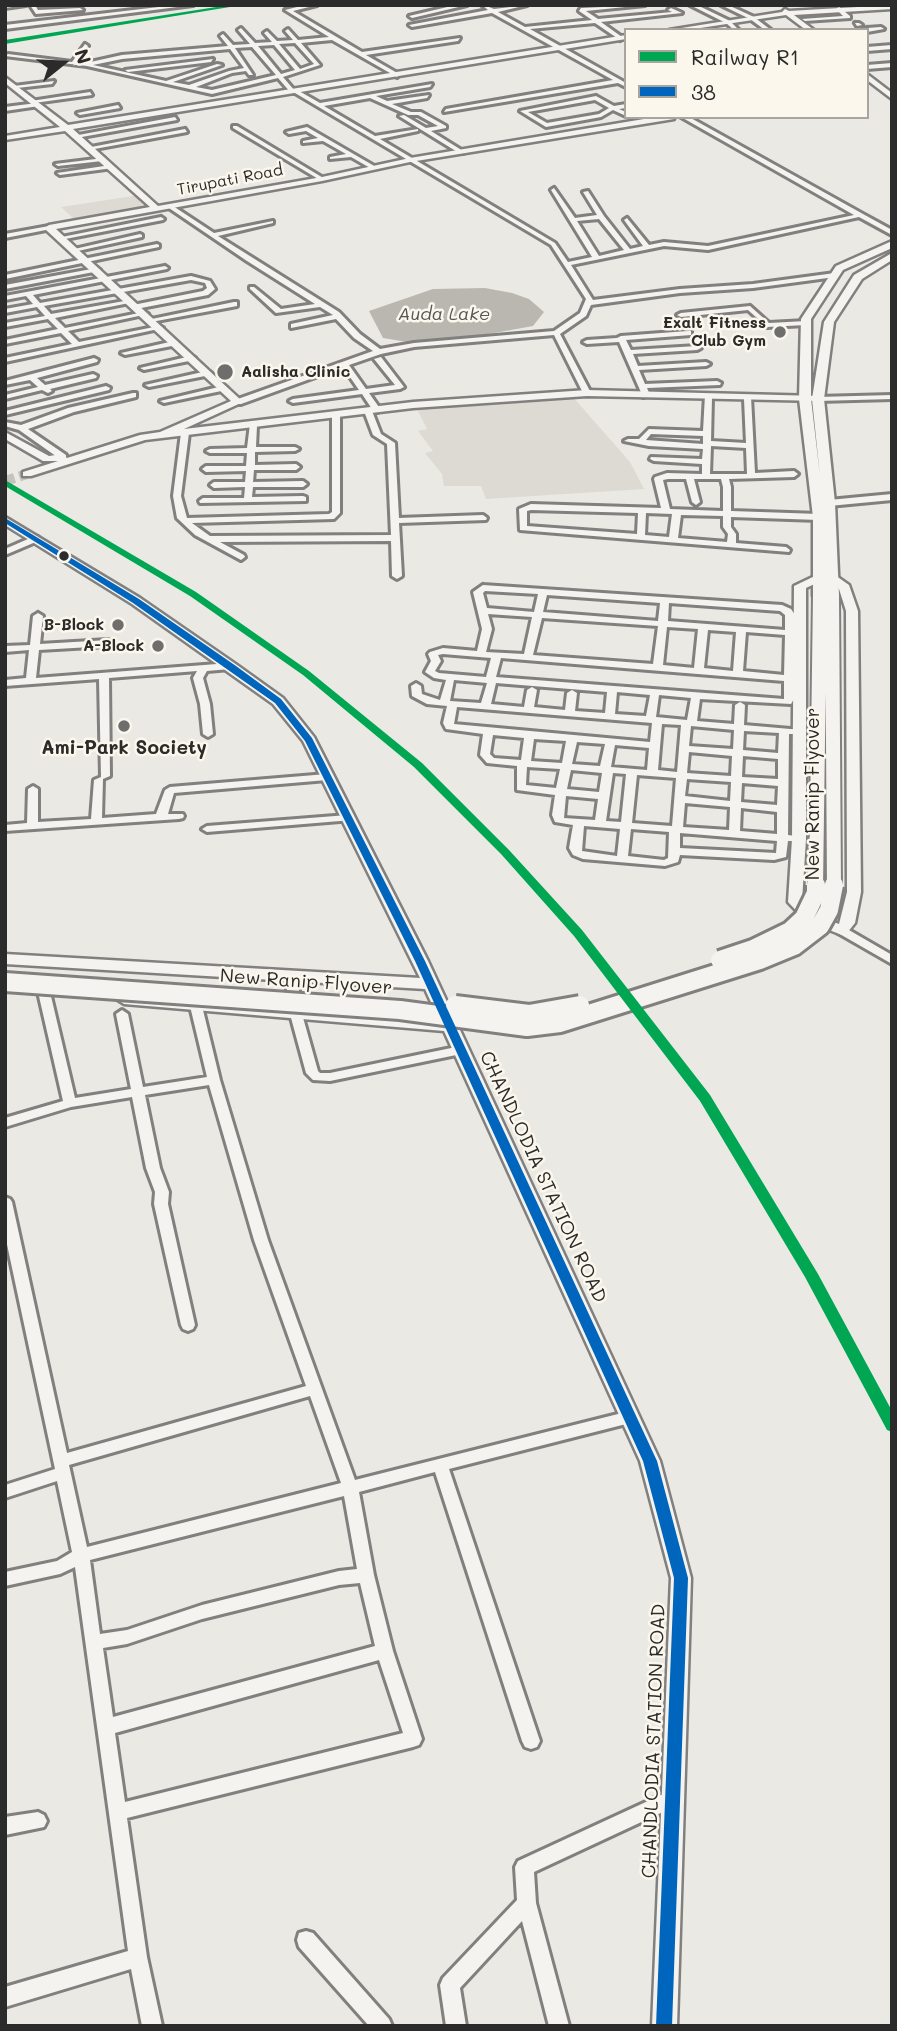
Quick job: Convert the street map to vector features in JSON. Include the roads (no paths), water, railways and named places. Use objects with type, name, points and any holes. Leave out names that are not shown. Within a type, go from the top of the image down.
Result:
[{"type":"main road","points":[[825,578],[805,399],[806,319],[839,268],[892,244]]},
{"type":"main road","points":[[825,578],[829,502],[818,399],[829,322],[858,277],[892,256]]},
{"type":"main road","name":"New Ranip Flyover","points":[[5,982],[400,1010],[527,1027],[560,1023],[760,960],[794,946],[820,926],[829,910],[834,890],[825,578]]},
{"type":"main road","name":"New Ranip Flyover","points":[[5,971],[401,998],[529,1014],[569,1008],[771,942],[796,925],[808,911],[816,893],[826,596]]},
{"type":"street","points":[[32,5],[36,12],[151,5]]},
{"type":"street","points":[[5,27],[191,5]]},
{"type":"street","points":[[315,5],[288,10],[397,75]]},
{"type":"street","points":[[412,16],[465,5]]},
{"type":"street","points":[[412,25],[492,8],[525,5]]},
{"type":"street","points":[[575,5],[623,37]]},
{"type":"street","points":[[581,10],[643,5]]},
{"type":"street","points":[[691,5],[728,22],[735,28]]},
{"type":"street","points":[[723,5],[752,18],[766,28]]},
{"type":"street","points":[[778,5],[816,28]]},
{"type":"street","points":[[8,7],[20,6]]},
{"type":"street","points":[[8,7],[16,15]]},
{"type":"street","points":[[686,28],[790,10],[892,7]]},
{"type":"street","points":[[492,8],[624,84]]},
{"type":"street","points":[[839,9],[858,25]]},
{"type":"street","points":[[525,28],[679,13],[671,10]]},
{"type":"street","points":[[790,10],[809,28]]},
{"type":"street","points":[[805,19],[881,29]]},
{"type":"street","points":[[27,474],[155,437],[238,402],[414,345],[556,333],[583,314],[589,303],[590,299],[553,244],[295,92],[277,77],[241,30]]},
{"type":"street","points":[[212,92],[317,65],[288,31]]},
{"type":"street","points":[[267,33],[299,71]]},
{"type":"street","points":[[222,36],[256,80]]},
{"type":"street","points":[[5,138],[623,37]]},
{"type":"street","points":[[86,65],[122,57],[333,38]]},
{"type":"street","points":[[362,54],[458,39]]},
{"type":"street","points":[[74,64],[85,46]]},
{"type":"street","points":[[869,48],[892,47]]},
{"type":"street","points":[[881,48],[892,55]]},
{"type":"street","points":[[6,56],[86,65],[242,100]]},
{"type":"street","points":[[117,71],[211,60]]},
{"type":"street","points":[[869,64],[892,65]]},
{"type":"street","points":[[167,82],[219,65]]},
{"type":"street","points":[[144,77],[166,69]]},
{"type":"street","points":[[189,87],[247,69]]},
{"type":"street","points":[[869,78],[887,96]]},
{"type":"street","points":[[5,79],[68,129],[158,209]]},
{"type":"street","points":[[446,111],[618,80]]},
{"type":"street","points":[[17,86],[52,82]]},
{"type":"street","points":[[319,105],[430,85]]},
{"type":"street","points":[[869,85],[887,96]]},
{"type":"street","points":[[26,94],[60,90]]},
{"type":"street","points":[[5,109],[90,94]]},
{"type":"street","points":[[370,95],[410,114]]},
{"type":"street","points":[[386,103],[427,96]]},
{"type":"street","points":[[62,98],[69,103]]},
{"type":"street","points":[[559,135],[523,111],[596,98],[624,113]]},
{"type":"street","points":[[547,125],[601,115],[624,106]]},
{"type":"street","points":[[80,113],[118,107]]},
{"type":"street","points":[[104,109],[119,120]]},
{"type":"street","points":[[435,109],[401,116],[461,152]]},
{"type":"street","points":[[419,113],[444,127],[425,130]]},
{"type":"street","points":[[76,136],[175,119]]},
{"type":"street","name":"Tirupati Road","points":[[49,228],[322,179],[410,160],[659,119]]},
{"type":"street","points":[[688,119],[892,233]]},
{"type":"street","points":[[235,127],[322,179]]},
{"type":"street","points":[[289,132],[307,129],[374,168]]},
{"type":"street","points":[[374,138],[416,130]]},
{"type":"street","points":[[89,148],[185,131]]},
{"type":"street","points":[[305,142],[323,139]]},
{"type":"street","points":[[332,158],[351,155]]},
{"type":"street","points":[[58,164],[102,159]]},
{"type":"street","points":[[60,173],[111,167]]},
{"type":"street","points":[[554,190],[597,257]]},
{"type":"street","points":[[586,192],[626,250]]},
{"type":"street","points":[[171,207],[338,316],[378,356],[400,387],[293,401]]},
{"type":"street","points":[[568,264],[664,244],[708,248],[861,215]]},
{"type":"street","points":[[572,220],[601,217]]},
{"type":"street","points":[[60,238],[161,219]]},
{"type":"street","points":[[628,220],[647,247]]},
{"type":"street","points":[[213,235],[271,222]]},
{"type":"street","points":[[5,236],[49,228],[238,402]]},
{"type":"street","points":[[73,250],[140,236]]},
{"type":"street","points":[[5,277],[157,246]]},
{"type":"street","points":[[5,298],[165,268]]},
{"type":"street","points":[[5,287],[97,270]]},
{"type":"street","points":[[589,303],[835,275]]},
{"type":"street","points":[[5,311],[195,278],[208,282],[211,289],[5,325]]},
{"type":"street","points":[[252,288],[279,311],[322,305]]},
{"type":"street","points":[[27,293],[47,317],[77,345]]},
{"type":"street","points":[[5,342],[60,330],[233,304]]},
{"type":"street","points":[[681,315],[750,308],[767,325],[806,323]]},
{"type":"street","points":[[294,326],[338,316]]},
{"type":"street","points":[[5,360],[159,328]]},
{"type":"street","points":[[556,333],[587,393]]},
{"type":"street","points":[[587,342],[688,333]]},
{"type":"street","points":[[620,340],[636,368],[644,391]]},
{"type":"street","points":[[125,353],[174,343]]},
{"type":"street","points":[[628,352],[697,348]]},
{"type":"street","points":[[144,368],[191,358]]},
{"type":"street","points":[[5,383],[94,360]]},
{"type":"street","points":[[636,368],[706,364]]},
{"type":"street","points":[[347,368],[364,391],[372,410],[377,435],[391,443],[397,576]]},
{"type":"street","points":[[149,385],[207,373]]},
{"type":"street","points":[[5,397],[93,376]]},
{"type":"street","points":[[31,377],[71,410]]},
{"type":"street","points":[[155,437],[372,410],[644,391],[717,383]]},
{"type":"street","points":[[5,413],[106,388]]},
{"type":"street","points":[[163,401],[223,388]]},
{"type":"street","points":[[644,391],[748,399],[892,397]]},
{"type":"street","points":[[22,428],[71,410],[133,395]]},
{"type":"street","points":[[706,476],[709,397]]},
{"type":"street","points":[[748,399],[751,474]]},
{"type":"street","points":[[186,521],[331,517],[336,513],[336,415]]},
{"type":"street","points":[[5,424],[22,428],[63,457]]},
{"type":"street","points":[[248,500],[253,426]]},
{"type":"street","points":[[641,440],[649,431],[750,446]]},
{"type":"street","points":[[185,433],[177,496],[181,518],[209,539],[241,557]]},
{"type":"street","points":[[5,435],[47,459],[107,446],[116,447]]},
{"type":"street","points":[[628,441],[641,440],[649,444],[706,441]]},
{"type":"street","points":[[210,450],[295,449]]},
{"type":"street","points":[[654,459],[705,462]]},
{"type":"street","points":[[206,469],[296,467]]},
{"type":"street","points":[[666,511],[658,479],[667,476],[794,474]]},
{"type":"street","points":[[689,476],[696,502]]},
{"type":"street","points":[[724,477],[731,545]]},
{"type":"street","points":[[214,485],[303,484]]},
{"type":"street","points":[[829,502],[892,497]]},
{"type":"street","points":[[203,500],[303,499]]},
{"type":"street","points":[[786,550],[608,534],[525,530],[523,509],[578,508],[818,517]]},
{"type":"street","points":[[574,533],[578,508]]},
{"type":"street","points":[[608,534],[611,509]]},
{"type":"street","points":[[641,537],[642,510]]},
{"type":"street","points":[[673,541],[677,512]]},
{"type":"street","name":"CHANDLODIA STATION ROAD","points":[[6,517],[35,539],[136,601],[278,701],[309,740],[430,984],[650,1461],[681,1578],[664,2026]]},
{"type":"street","points":[[394,521],[483,518]]},
{"type":"street","points":[[209,539],[395,538]]},
{"type":"street","points":[[5,552],[35,539]]},
{"type":"street","points":[[842,930],[848,923],[854,892],[852,611],[845,588],[825,578],[800,586],[791,731],[799,839],[795,902],[811,918],[842,930],[892,960]]},
{"type":"street","points":[[481,654],[486,636],[478,589],[490,587],[788,611],[796,633]]},
{"type":"street","points":[[528,657],[543,591]]},
{"type":"street","points":[[599,620],[601,595]]},
{"type":"street","points":[[658,668],[665,600]]},
{"type":"street","points":[[721,604],[722,628]]},
{"type":"street","points":[[483,611],[796,633]]},
{"type":"street","points":[[31,681],[38,616]]},
{"type":"street","points":[[699,671],[704,627]]},
{"type":"street","points":[[725,698],[733,674],[741,629]]},
{"type":"street","points":[[5,649],[108,643]]},
{"type":"street","points":[[438,651],[795,678],[787,702],[491,682],[437,676],[430,672],[436,661],[433,654],[438,651]]},
{"type":"street","points":[[485,707],[497,655]]},
{"type":"street","points":[[553,685],[560,660]]},
{"type":"street","points":[[600,824],[612,742],[614,717],[609,691],[613,664]]},
{"type":"street","points":[[5,683],[230,666]]},
{"type":"street","points":[[204,668],[198,678],[205,704],[208,734]]},
{"type":"street","points":[[669,694],[673,669]]},
{"type":"street","points":[[96,822],[102,778],[104,675]]},
{"type":"street","points":[[450,681],[450,727],[490,733],[654,745]]},
{"type":"street","points":[[416,686],[417,696],[425,701],[449,704],[791,731]]},
{"type":"street","points":[[528,710],[532,690]]},
{"type":"street","points":[[572,693],[570,739],[559,820],[799,839]]},
{"type":"street","points":[[652,773],[654,696]]},
{"type":"street","points":[[579,822],[575,848],[577,853],[583,856],[671,863],[674,860],[684,749],[695,699]]},
{"type":"street","points":[[730,855],[740,705]]},
{"type":"street","points":[[498,708],[485,755],[487,759],[783,783]]},
{"type":"street","points":[[542,712],[524,763],[521,788],[604,796]]},
{"type":"street","points":[[675,851],[778,857],[782,855],[783,756],[791,731]]},
{"type":"street","points":[[684,749],[783,756]]},
{"type":"street","points":[[622,860],[632,771]]},
{"type":"street","points":[[161,817],[170,790],[327,777]]},
{"type":"street","points":[[32,826],[33,789]]},
{"type":"street","points":[[680,799],[783,809]]},
{"type":"street","points":[[5,828],[179,816]]},
{"type":"street","points":[[207,829],[348,818]]},
{"type":"street","points":[[5,959],[430,984]]},
{"type":"street","points":[[291,976],[296,1014],[312,1073],[317,1077],[461,1050]]},
{"type":"street","points":[[5,989],[449,1026]]},
{"type":"street","points":[[44,992],[70,1103]]},
{"type":"street","points":[[118,1812],[413,1739],[385,1651],[366,1575],[350,1487],[261,1240],[214,1080],[196,1006]]},
{"type":"street","points":[[122,1014],[153,1168],[162,1192],[160,1204],[188,1325]]},
{"type":"street","points":[[5,1123],[70,1103],[214,1080]]},
{"type":"street","points":[[5,1202],[81,1555],[138,1957],[152,2026]]},
{"type":"street","points":[[5,1492],[62,1467],[315,1389]]},
{"type":"street","points":[[5,1579],[60,1567],[81,1555],[630,1417]]},
{"type":"street","points":[[440,1464],[531,1741]]},
{"type":"street","points":[[94,1642],[127,1637],[202,1612],[339,1578],[366,1575]]},
{"type":"street","points":[[106,1727],[385,1651]]},
{"type":"street","points":[[559,2026],[527,1903],[524,1867],[674,1798]]},
{"type":"street","points":[[5,1826],[38,1821]]},
{"type":"street","points":[[456,2026],[450,1985],[527,1903]]},
{"type":"street","points":[[306,1940],[382,2026]]},
{"type":"street","points":[[5,1997],[138,1957]]},
{"type":"water","name":"Auda Lake","points":[[485,288],[529,299],[544,312],[533,326],[483,335],[407,342],[383,338],[369,311],[433,289]]},
{"type":"tunnel","points":[[5,481],[27,474]]},
{"type":"rail line","name":"R1","points":[[5,42],[240,5]]},
{"type":"rail line","name":"R1","points":[[5,482],[193,594],[306,673],[418,765],[505,852],[578,933],[705,1098],[811,1274],[892,1426]]},
{"type":"place","name":"Exalt Fitness Club Gym","points":[[780,332]]},
{"type":"place","name":"Aalisha Clinic","points":[[225,372]]},
{"type":"place","name":"B-Block","points":[[118,625]]},
{"type":"place","name":"A-Block","points":[[158,646]]},
{"type":"place","name":"Ami-Park Society","points":[[124,726]]}]
